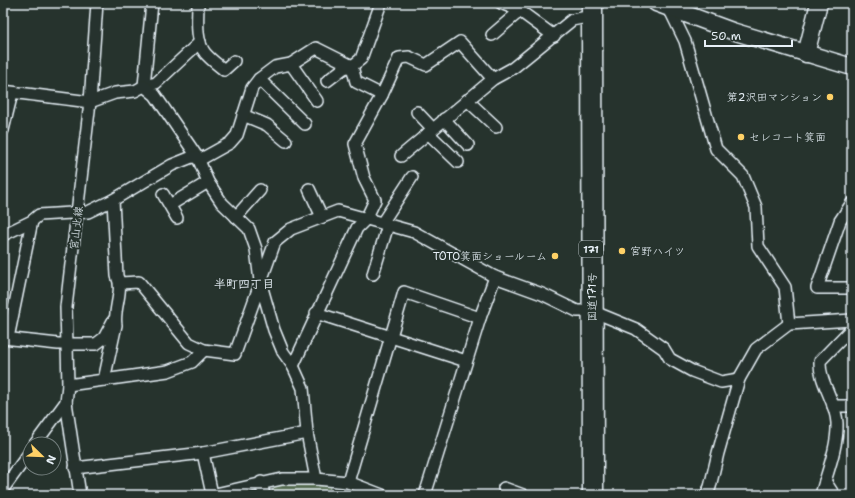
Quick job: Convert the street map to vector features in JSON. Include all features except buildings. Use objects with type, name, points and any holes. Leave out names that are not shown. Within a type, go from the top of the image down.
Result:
[{"type":"highway","name":"国道171号","points":[[592,10],[593,495]]},
{"type":"street","name":"宮山北線","points":[[42,436],[66,402],[68,385],[66,307],[90,102],[97,3]]},
{"type":"street","points":[[144,86],[152,3]]},
{"type":"street","points":[[198,3],[197,24],[200,42],[204,52],[224,70],[234,61]]},
{"type":"street","points":[[327,81],[344,68],[352,66],[361,59],[382,3]]},
{"type":"street","points":[[501,3],[520,11],[554,36]]},
{"type":"street","points":[[806,54],[819,3]]},
{"type":"street","points":[[674,7],[732,31],[852,67]]},
{"type":"street","points":[[674,7],[716,149],[743,176],[756,207],[758,246],[784,287],[789,324]]},
{"type":"street","points":[[401,156],[493,79],[513,68],[572,20],[592,10]]},
{"type":"street","points":[[492,35],[520,11]]},
{"type":"street","points":[[3,130],[8,92],[90,102],[115,93],[135,91],[144,86],[156,83],[200,42]]},
{"type":"street","points":[[293,366],[316,313],[357,228],[366,219],[375,200],[364,178],[354,144],[382,95],[399,58],[409,57],[426,65],[460,42],[493,79]]},
{"type":"street","points":[[3,235],[32,221],[39,215],[88,212],[113,200],[172,166],[192,157],[203,158],[230,143],[237,135],[252,88],[259,79],[275,67],[291,64],[316,48],[352,66],[356,82],[382,95]]},
{"type":"street","points":[[291,64],[317,101]]},
{"type":"street","points":[[259,79],[305,124]]},
{"type":"street","points":[[144,86],[155,95],[198,158],[208,182],[222,204],[249,229],[256,249],[260,281],[274,330],[283,352],[293,366],[303,388],[307,433],[316,479]]},
{"type":"street","points":[[467,100],[496,127]]},
{"type":"street","points":[[417,112],[431,131],[458,162]]},
{"type":"street","points":[[243,115],[268,125],[286,141]]},
{"type":"street","points":[[444,120],[468,145]]},
{"type":"street","points":[[374,274],[385,224],[412,177]]},
{"type":"street","points":[[170,205],[208,182]]},
{"type":"street","points":[[309,189],[322,217]]},
{"type":"street","points":[[236,217],[260,190]]},
{"type":"street","points":[[163,194],[177,218]]},
{"type":"street","points":[[104,380],[116,325],[115,317],[120,283],[117,276],[113,200]]},
{"type":"street","points":[[852,203],[840,221],[817,288],[852,288]]},
{"type":"street","points":[[120,283],[139,282],[189,343],[204,350],[235,354],[275,242],[291,229],[338,211],[414,232],[495,277],[542,294],[577,311],[592,311],[636,329],[664,349],[670,359],[692,371],[721,382],[739,378]]},
{"type":"street","points":[[32,221],[6,338],[58,344],[96,344],[104,338],[115,317]]},
{"type":"street","points":[[425,495],[466,361],[495,277]]},
{"type":"street","points":[[348,482],[404,292],[480,318]]},
{"type":"street","points":[[316,313],[466,361]]},
{"type":"street","points":[[706,495],[710,487],[739,378],[756,349],[789,324],[852,320]]},
{"type":"street","points":[[821,495],[834,445],[837,423],[833,406],[820,370],[820,361],[852,328]]},
{"type":"street","points":[[68,385],[168,371],[192,362],[204,350]]},
{"type":"street","points":[[66,402],[80,495]]},
{"type":"street","points":[[833,406],[852,406]]},
{"type":"street","points":[[75,468],[202,453],[307,433]]},
{"type":"street","points":[[202,453],[212,495],[261,482],[282,479],[316,479],[348,482],[382,495]]},
{"type":"street","points":[[3,489],[22,463]]},
{"type":"street","points":[[261,482],[264,495]]},
{"type":"street","points":[[825,482],[834,495]]},
{"type":"street","points":[[504,488],[523,495]]},
{"type":"green space","points":[[315,484],[330,486],[329,495],[270,495],[275,485]]},
{"type":"place","name":"第2沢田マンション","points":[[830,97]]},
{"type":"place","name":"セレコート箕面","points":[[741,137]]},
{"type":"place","name":"宮野ハイツ","points":[[622,251]]},
{"type":"place","name":"TOTO箕面ショールーム","points":[[555,256]]},
{"type":"district","name":"半町四丁目","points":[[244,284]]}]
